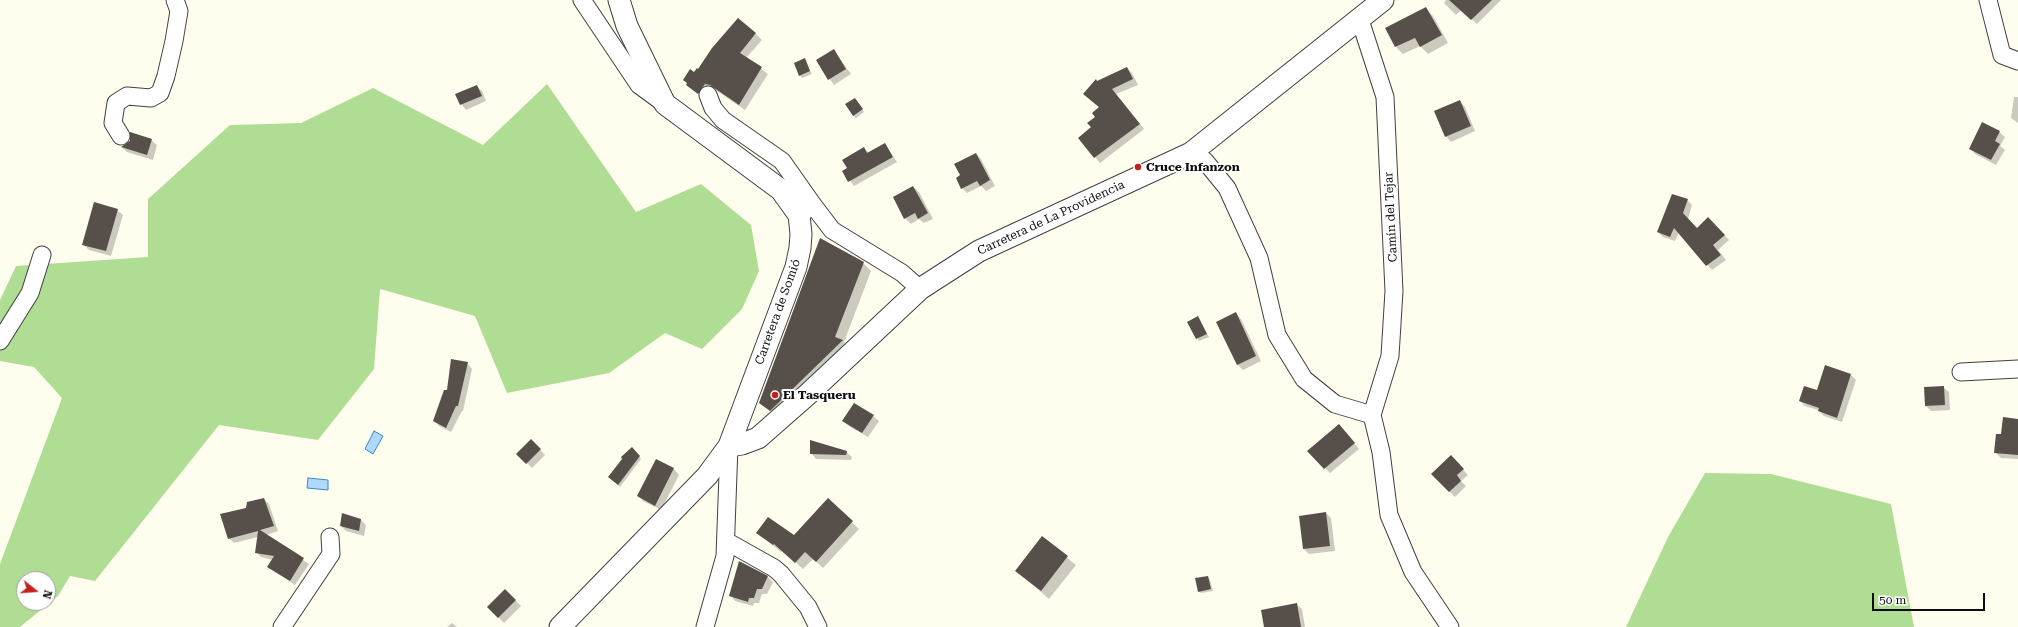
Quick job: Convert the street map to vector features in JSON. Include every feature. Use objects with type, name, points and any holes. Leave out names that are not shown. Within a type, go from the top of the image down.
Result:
[{"type":"street","points":[[121,136],[113,123],[116,103],[127,96],[151,98],[160,93],[174,41],[179,11],[175,0]]},
{"type":"street","points":[[582,0],[639,85],[781,190],[832,230],[902,273],[920,289]]},
{"type":"street","points":[[619,0],[627,26],[665,104]]},
{"type":"street","name":"Carretera de La Providencia","points":[[729,446],[742,444],[758,438],[808,395],[920,289],[979,251],[1191,153],[1360,20],[1383,0]]},
{"type":"street","points":[[1988,0],[2002,55],[2018,61]]},
{"type":"street","name":"Camín del Tejar","points":[[1360,20],[1385,97],[1394,290],[1390,356],[1372,415]]},
{"type":"street","points":[[708,95],[713,108],[723,120],[782,161],[806,210]]},
{"type":"street","points":[[1191,153],[1205,161],[1227,188],[1259,258],[1277,335],[1304,379],[1335,404],[1372,415],[1381,452],[1389,515],[1413,572],[1450,627]]},
{"type":"street","name":"Carretera de Somió","points":[[560,627],[707,476],[729,446],[796,267],[806,210]]},
{"type":"street","points":[[0,342],[30,293],[42,255]]},
{"type":"street","points":[[1961,372],[2018,369]]},
{"type":"street","points":[[705,627],[722,567],[726,541],[726,492],[729,446]]},
{"type":"street","points":[[282,627],[331,554],[330,537]]},
{"type":"street","points":[[726,541],[774,568],[781,574],[808,607],[818,627]]},
{"type":"green space","points":[[547,84],[636,212],[701,184],[751,225],[759,271],[742,309],[702,349],[665,333],[609,373],[507,393],[475,316],[380,289],[374,369],[318,440],[219,425],[95,581],[70,576],[56,598],[56,571],[16,571],[16,611],[40,611],[20,627],[0,627],[0,564],[62,398],[34,367],[0,361],[0,300],[16,266],[148,257],[148,199],[230,125],[301,123],[373,88],[483,145]]},
{"type":"green space","points":[[1705,473],[1771,474],[1891,504],[1914,627],[1626,627],[1668,537]]},
{"type":"water","points":[[374,431],[383,436],[373,454],[365,449]]},
{"type":"water","points":[[308,478],[328,480],[328,490],[307,488]]},
{"type":"building","points":[[1449,0],[1492,0],[1471,20]]},
{"type":"building","points":[[1426,7],[1442,35],[1420,47],[1415,38],[1395,47],[1385,28]]},
{"type":"building","points":[[738,18],[756,33],[740,53],[762,67],[739,105],[710,85],[705,84],[698,94],[686,85],[687,83],[683,80],[690,69],[694,72],[697,68],[698,69],[712,48]]},
{"type":"building","points":[[834,49],[846,69],[828,80],[816,60]]},
{"type":"building","points":[[805,58],[810,71],[799,76],[794,63]]},
{"type":"building","points":[[1127,67],[1133,79],[1112,89],[1140,124],[1094,158],[1078,138],[1091,127],[1087,123],[1095,117],[1092,113],[1099,107],[1083,94],[1096,79],[1097,81]]},
{"type":"building","points":[[477,85],[482,96],[460,105],[455,94]]},
{"type":"building","points":[[855,98],[863,109],[853,116],[845,104]]},
{"type":"building","points":[[1460,100],[1471,126],[1445,137],[1434,111]]},
{"type":"building","points":[[1982,122],[2000,131],[1995,141],[2000,144],[1991,160],[1969,149]]},
{"type":"building","points":[[130,132],[152,139],[147,155],[121,147],[130,141]]},
{"type":"building","points":[[885,143],[893,157],[848,182],[842,171],[847,168],[842,160],[864,147],[867,153]]},
{"type":"building","points":[[976,153],[990,180],[980,186],[977,181],[961,189],[956,178],[960,175],[954,164]]},
{"type":"building","points":[[913,186],[928,213],[918,219],[915,213],[904,219],[893,197]]},
{"type":"building","points":[[1672,194],[1688,199],[1683,213],[1697,228],[1708,217],[1725,235],[1713,245],[1721,255],[1706,266],[1674,228],[1670,237],[1657,232]]},
{"type":"building","points":[[94,202],[118,209],[106,251],[82,245]]},
{"type":"building","points":[[820,238],[864,262],[835,337],[843,340],[770,411],[759,403]]},
{"type":"building","points":[[1236,312],[1256,356],[1237,365],[1216,322]]},
{"type":"building","points":[[1198,316],[1207,334],[1196,339],[1187,322]]},
{"type":"building","points":[[451,359],[468,362],[458,406],[456,406],[446,428],[433,421],[444,390],[447,390]]},
{"type":"building","points":[[1825,365],[1851,374],[1837,418],[1818,411],[1819,408],[1799,401],[1804,386],[1817,390]]},
{"type":"building","points":[[1944,386],[1945,405],[1925,406],[1924,387]]},
{"type":"building","points":[[854,403],[874,415],[862,433],[842,421]]},
{"type":"building","points":[[2003,417],[2018,419],[2018,455],[1994,453],[1996,434],[2001,434]]},
{"type":"building","points":[[1339,424],[1355,443],[1324,469],[1307,451]]},
{"type":"building","points":[[531,439],[541,449],[526,464],[516,454]]},
{"type":"building","points":[[810,440],[847,451],[846,455],[810,454]]},
{"type":"building","points":[[632,447],[640,456],[618,485],[608,477],[622,459],[621,457]]},
{"type":"building","points":[[1451,455],[1464,469],[1457,475],[1461,481],[1449,492],[1431,474]]},
{"type":"building","points":[[656,459],[674,468],[655,506],[637,496]]},
{"type":"building","points":[[264,498],[274,526],[260,530],[304,558],[290,581],[267,567],[274,556],[255,553],[258,531],[228,539],[220,514],[246,508],[247,502]]},
{"type":"building","points":[[828,498],[853,521],[816,562],[805,552],[795,563],[774,544],[773,545],[756,533],[768,517],[794,535]]},
{"type":"building","points":[[1326,512],[1330,546],[1303,549],[1299,516]]},
{"type":"building","points":[[342,513],[361,519],[359,531],[340,526]]},
{"type":"building","points":[[1042,536],[1068,556],[1041,591],[1015,571]]},
{"type":"building","points":[[739,561],[768,576],[762,589],[757,589],[754,598],[749,598],[748,602],[729,596]]},
{"type":"building","points":[[1208,576],[1211,589],[1198,592],[1195,578]]},
{"type":"building","points":[[505,589],[516,600],[498,618],[487,607]]},
{"type":"building","points":[[1297,603],[1301,627],[1264,627],[1261,610]]},
{"type":"place","name":"Cruce Infanzon","points":[[1138,167]]},
{"type":"place","name":"El Tasqueru","points":[[775,395]]}]
